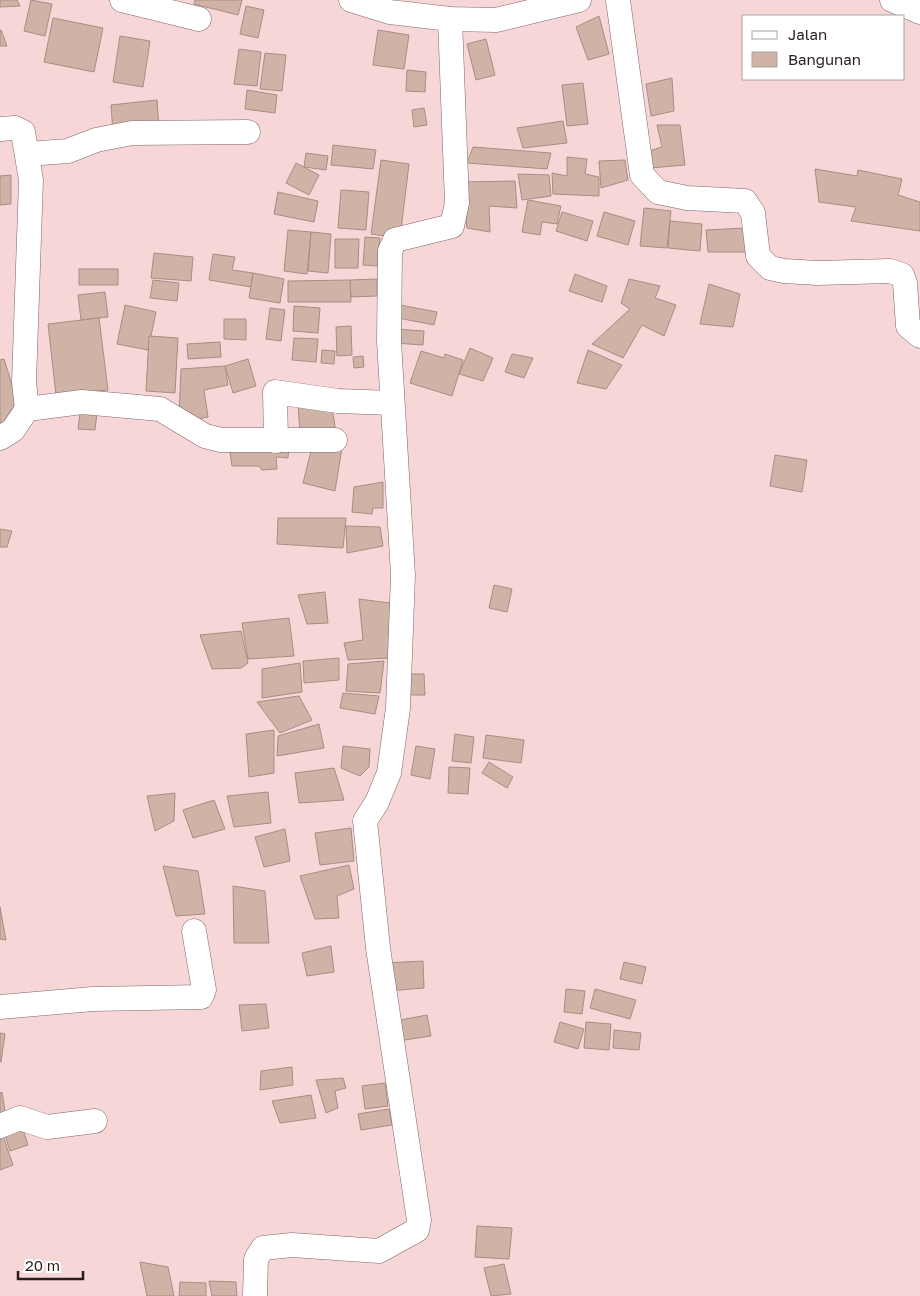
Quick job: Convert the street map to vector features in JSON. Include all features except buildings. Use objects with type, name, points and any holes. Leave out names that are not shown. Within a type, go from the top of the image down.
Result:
[{"type":"street","points":[[122,0],[199,19]]},
{"type":"street","points":[[351,0],[390,12],[450,19],[496,20],[579,0]]},
{"type":"street","points":[[618,0],[642,175],[658,192],[687,198],[745,201],[753,213],[758,256],[770,268],[817,273],[890,271],[902,275],[906,283],[908,326],[920,336]]},
{"type":"street","points":[[892,0],[920,12]]},
{"type":"street","points":[[256,1296],[256,1259],[263,1248],[292,1245],[379,1251],[417,1230],[419,1220],[380,958],[365,822],[378,802],[389,773],[398,708],[403,575],[389,341],[390,251],[395,240],[452,226],[455,219],[457,203],[450,19]]},
{"type":"street","points":[[0,129],[19,129],[24,136],[31,180],[24,382],[27,409],[13,430],[0,438]]},
{"type":"street","points":[[28,154],[68,151],[96,140],[132,133],[248,132]]},
{"type":"street","points":[[276,441],[275,392],[338,401],[392,403]]},
{"type":"street","points":[[27,409],[82,402],[151,407],[169,412],[205,436],[221,440],[335,440]]},
{"type":"street","points":[[0,1007],[93,1000],[201,997],[204,990],[194,931]]},
{"type":"street","points":[[0,1126],[20,1118],[47,1127],[94,1121]]}]
